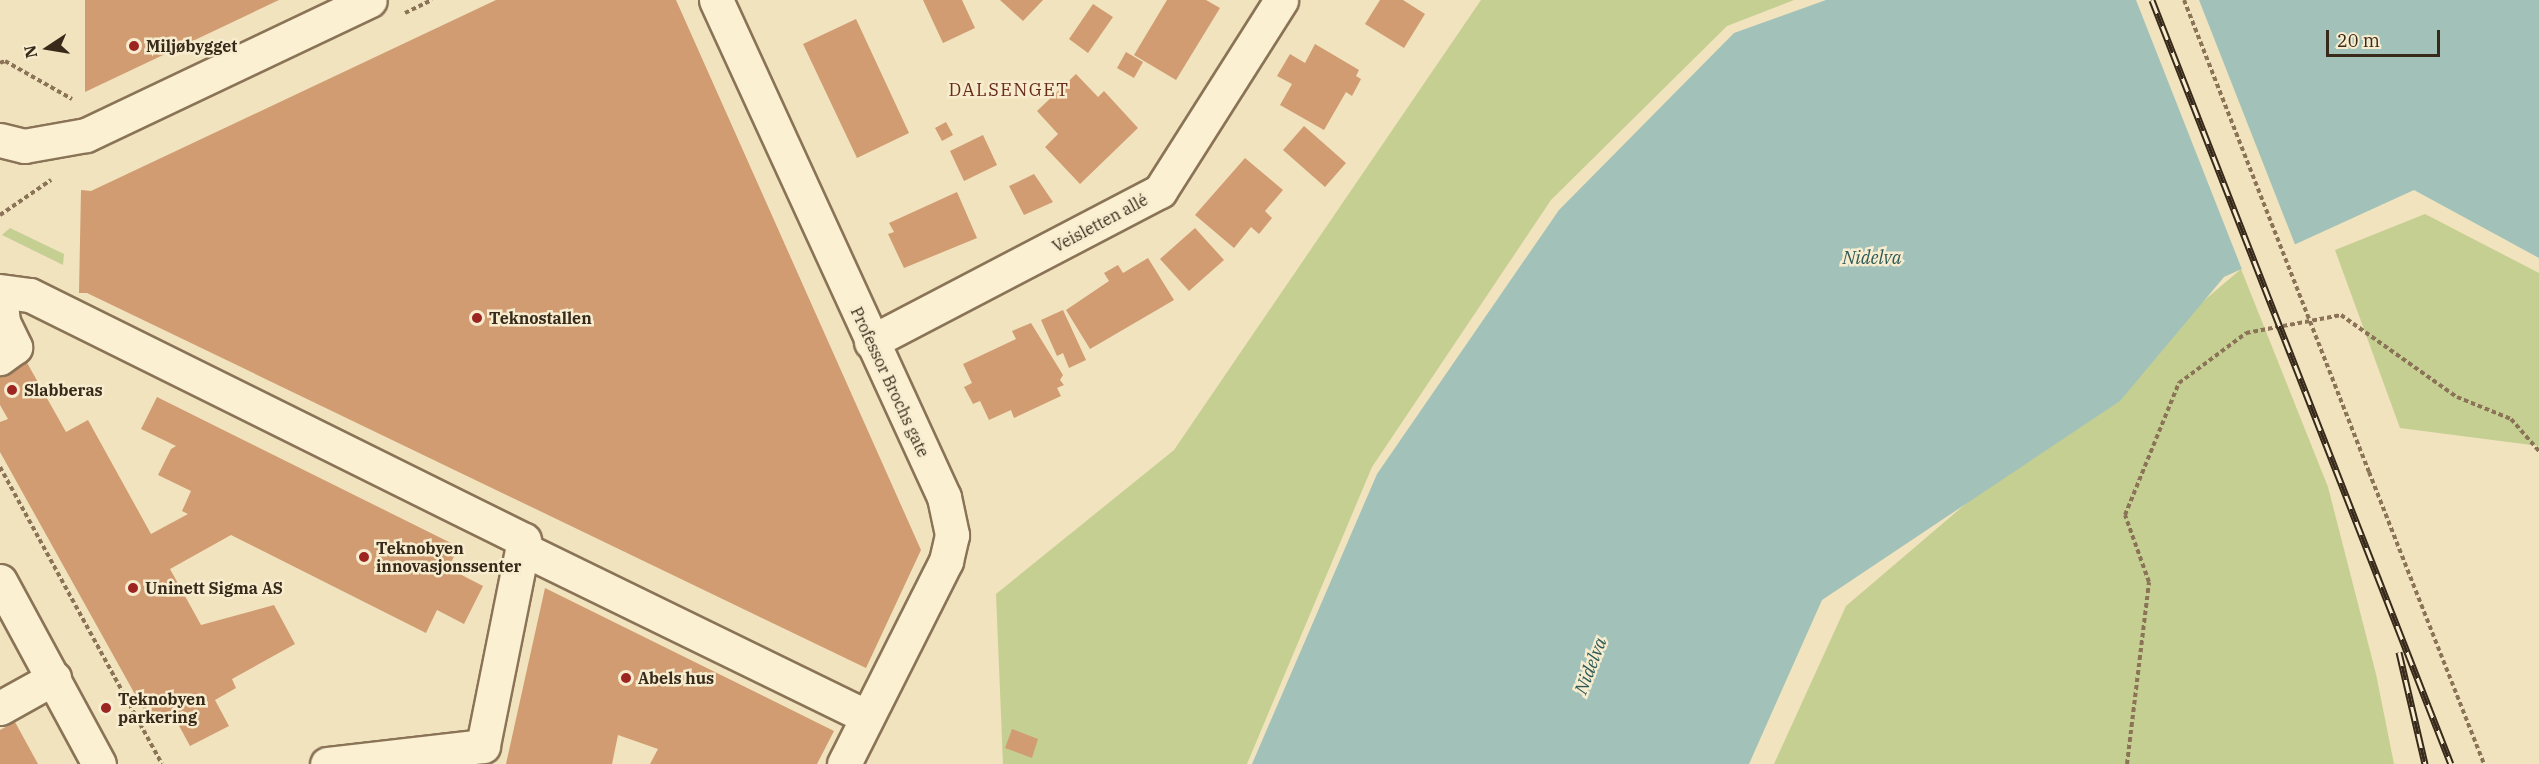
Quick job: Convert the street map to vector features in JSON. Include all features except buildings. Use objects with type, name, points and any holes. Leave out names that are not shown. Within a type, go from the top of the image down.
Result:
[{"type":"street","points":[[0,140],[24,146],[86,135],[370,0]]},
{"type":"street","name":"Professor Brochs gate","points":[[716,0],[944,497],[952,535],[946,561],[866,716],[844,764]]},
{"type":"street","name":"Veisletten allé","points":[[871,342],[1160,191],[1281,0]]},
{"type":"street","points":[[0,358],[15,347],[3,322],[0,293],[30,295],[524,540],[483,746],[327,764]]},
{"type":"street","points":[[523,549],[866,716]]},
{"type":"street","points":[[0,581],[99,764]]},
{"type":"street","points":[[0,708],[54,678]]},
{"type":"path","points":[[2184,0],[2484,764]]},
{"type":"path","points":[[0,63],[5,61],[75,101]]},
{"type":"path","points":[[0,215],[54,179]]},
{"type":"path","points":[[2127,764],[2149,582],[2125,515],[2179,383],[2246,333],[2342,315],[2457,398],[2511,419],[2539,451]]},
{"type":"path","points":[[0,467],[162,764]]},
{"type":"green space","points":[[1481,0],[1794,0],[1727,26],[1551,200],[1372,467],[1247,764],[1003,764],[996,594],[1174,450]]},
{"type":"green space","points":[[2425,214],[2539,273],[2539,446],[2400,428],[2335,250]]},
{"type":"green space","points":[[10,228],[64,254],[63,265],[2,235]]},
{"type":"green space","points":[[2241,269],[2328,487],[2376,674],[2394,764],[1774,764],[1846,606]]},
{"type":"water","name":"Nidelva","points":[[1826,0],[2539,0],[2539,258],[2414,190],[2224,277],[2120,401],[1822,600],[1749,764],[1252,764],[1377,474],[1559,210],[1734,33]]},
{"type":"pier","points":[[2136,0],[2199,0],[2296,247],[2243,272]]},
{"type":"railway","points":[[2152,0],[2451,764]]},
{"type":"railway","points":[[2399,652],[2425,764]]},
{"type":"place","name":"Miljøbygget","points":[[134,46]]},
{"type":"place","name":"Teknostallen","points":[[477,318]]},
{"type":"place","name":"Slabberas","points":[[12,390]]},
{"type":"place","name":"Teknobyen innovasjonssenter","points":[[364,557]]},
{"type":"place","name":"Uninett Sigma AS","points":[[133,588]]},
{"type":"place","name":"Abels hus","points":[[626,678]]},
{"type":"place","name":"Teknobyen parkering","points":[[106,708]]},
{"type":"district","name":"DALSENGET","points":[[1009,90]]}]
